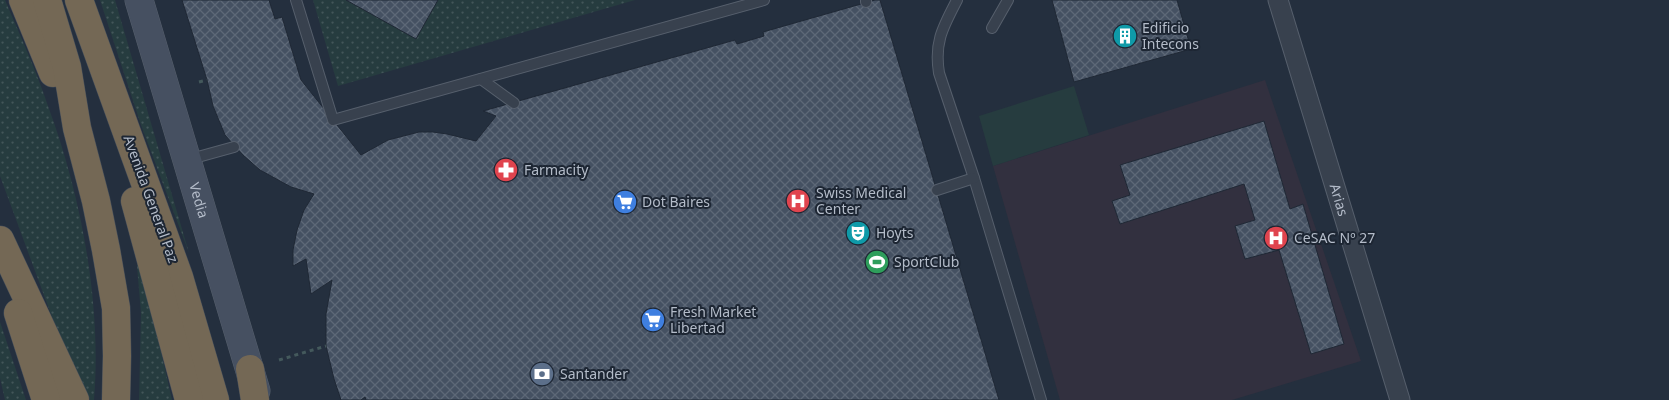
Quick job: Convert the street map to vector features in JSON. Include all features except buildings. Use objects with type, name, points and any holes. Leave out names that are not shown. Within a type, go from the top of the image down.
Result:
[{"type":"highway","points":[[23,0],[77,128]]},
{"type":"highway","points":[[48,0],[67,67],[77,128],[96,201],[116,308],[116,400]]},
{"type":"highway","name":"Avenida General Paz","points":[[79,0],[179,277],[215,400]]},
{"type":"highway","points":[[92,37],[150,261],[189,400]]},
{"type":"highway","points":[[0,240],[75,400]]},
{"type":"highway","points":[[0,256],[46,400]]},
{"type":"highway","points":[[250,369],[257,400]]},
{"type":"street","name":"Vedia","points":[[139,0],[250,369]]},
{"type":"street","name":"Arias","points":[[1278,0],[1400,400]]},
{"type":"lane","points":[[296,0],[333,120],[764,0]]},
{"type":"lane","points":[[958,0],[938,43],[936,57],[939,73],[974,178],[1041,400]]},
{"type":"lane","points":[[992,28],[1008,0]]},
{"type":"lane","points":[[481,78],[514,102]]},
{"type":"lane","points":[[186,161],[234,147]]},
{"type":"lane","points":[[937,190],[974,178]]},
{"type":"path","points":[[198,82],[207,80]]},
{"type":"path","points":[[279,360],[326,346]]},
{"type":"shaded area","points":[[1265,80],[1361,361],[1232,400],[1060,400],[993,166]]},
{"type":"green space","points":[[0,0],[5,0],[43,93],[60,140],[79,213],[92,288],[96,363],[94,400],[90,400],[52,317],[0,176]]},
{"type":"green space","points":[[100,0],[115,0],[189,253],[141,125]]},
{"type":"green space","points":[[313,0],[635,0],[338,86]]},
{"type":"green space","points":[[1074,86],[1089,135],[993,166],[979,116]]},
{"type":"green space","points":[[140,264],[172,400],[139,400],[141,313],[137,266]]},
{"type":"green space","points":[[0,322],[26,400],[5,400],[0,378]]},
{"type":"place","name":"Edificio Intecons","points":[[1125,36]]},
{"type":"place","name":"Farmacity","points":[[506,170]]},
{"type":"place","name":"Swiss Medical Center","points":[[798,201]]},
{"type":"place","name":"Dot Baires","points":[[625,202]]},
{"type":"place","name":"Hoyts","points":[[858,233]]},
{"type":"place","name":"CeSAC Nº 27","points":[[1276,238]]},
{"type":"place","name":"SportClub","points":[[877,262]]},
{"type":"place","name":"Fresh Market Libertad","points":[[653,320]]},
{"type":"place","name":"Santander","points":[[542,374]]}]
